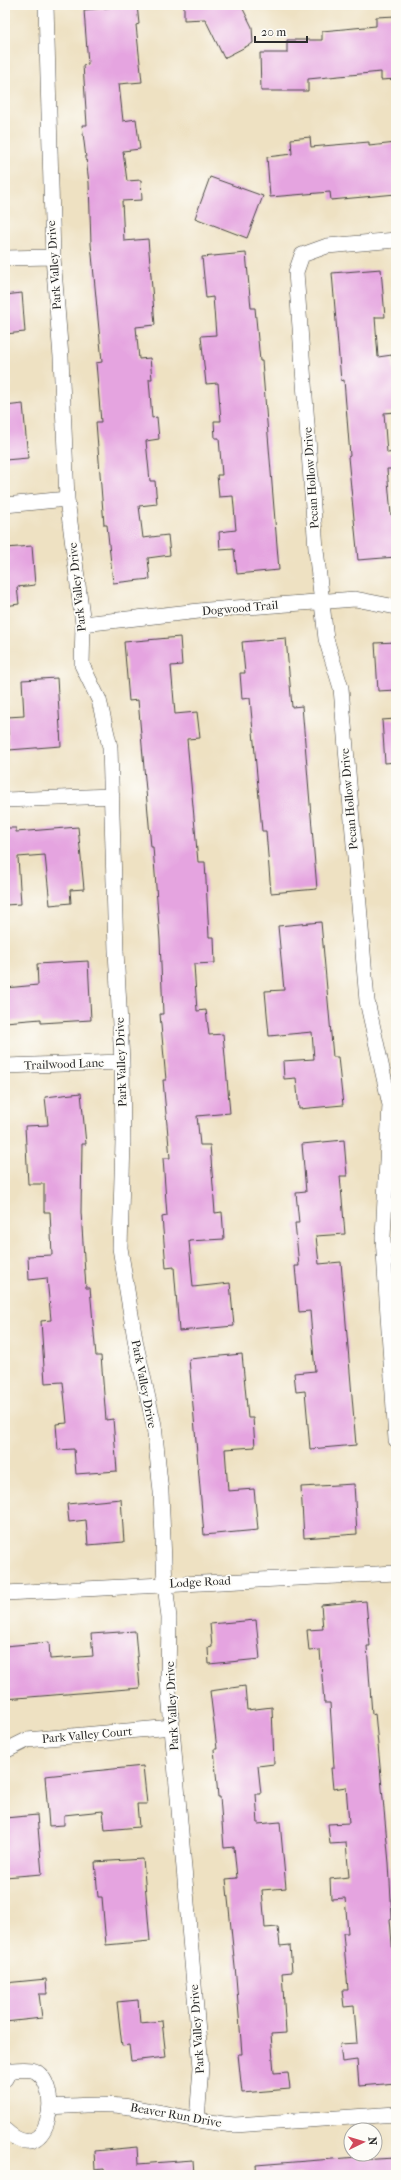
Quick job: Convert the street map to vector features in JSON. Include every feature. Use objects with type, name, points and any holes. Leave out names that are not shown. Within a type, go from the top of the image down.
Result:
[{"type":"street","name":"Park Valley Drive","points":[[46,5],[53,257],[61,357],[67,500],[83,624],[82,665],[98,700],[110,747],[122,1062],[123,1141],[120,1248],[136,1345],[154,1425],[161,1492],[165,1584],[169,1618],[168,1681],[201,2067],[197,2120]]},
{"type":"street","name":"Pecan Hollow Drive","points":[[396,240],[327,246],[302,255],[296,272],[316,549],[326,640],[341,688],[367,1001],[390,1105],[383,1237],[396,1440]]},
{"type":"street","points":[[5,258],[53,257]]},
{"type":"street","points":[[5,505],[67,500]]},
{"type":"street","name":"Dogwood Trail","points":[[83,624],[208,610],[354,599],[396,607]]},
{"type":"street","points":[[5,800],[112,796]]},
{"type":"street","name":"Trailwood Lane","points":[[5,1066],[122,1062]]},
{"type":"street","name":"Lodge Road","points":[[5,1593],[396,1573]]},
{"type":"street","name":"Park Valley Court","points":[[5,1751],[27,1740],[172,1727]]},
{"type":"street","points":[[5,2079],[10,2070],[25,2069],[35,2072],[44,2082],[51,2107],[44,2130],[36,2138],[27,2142],[15,2139],[5,2130]]},
{"type":"street","name":"Beaver Run Drive","points":[[51,2107],[120,2106],[155,2110],[197,2120],[235,2125],[396,2114]]},
{"type":"building","points":[[137,5],[139,24],[136,25],[142,82],[119,84],[123,121],[136,119],[140,149],[123,151],[127,181],[141,180],[142,200],[122,201],[124,241],[148,239],[155,325],[136,327],[139,359],[150,358],[152,379],[149,379],[152,418],[157,417],[159,439],[146,441],[150,481],[155,481],[157,504],[139,506],[143,538],[168,535],[170,555],[148,558],[150,579],[113,583],[107,525],[104,525],[96,422],[101,422],[96,363],[102,362],[91,244],[89,183],[82,125],[87,125],[83,65],[88,64],[84,10]]},
{"type":"building","points":[[184,5],[241,5],[252,27],[253,43],[224,58],[205,19],[184,20]]},
{"type":"building","points":[[396,16],[396,79],[381,80],[381,72],[308,79],[308,91],[261,91],[260,53],[287,53],[287,40],[322,40],[322,31],[376,26],[376,17]]},
{"type":"building","points":[[310,137],[311,147],[369,142],[369,146],[396,143],[396,194],[331,200],[330,192],[270,197],[267,157],[292,154],[291,139]]},
{"type":"building","points":[[210,177],[263,196],[247,238],[195,218]]},
{"type":"building","points":[[246,253],[251,308],[255,308],[260,361],[262,361],[279,570],[237,574],[234,549],[220,550],[219,532],[236,530],[233,496],[219,497],[217,475],[222,475],[219,438],[215,438],[214,421],[221,421],[218,383],[206,384],[201,336],[216,335],[213,297],[206,298],[202,257]]},
{"type":"building","points":[[381,269],[385,317],[375,317],[378,357],[392,355],[396,389],[396,412],[384,413],[387,453],[396,452],[396,469],[387,469],[391,515],[396,514],[396,557],[358,560],[348,457],[350,456],[344,380],[341,381],[332,273]]},
{"type":"building","points":[[22,293],[25,332],[5,334],[5,295]]},
{"type":"building","points":[[23,404],[28,458],[5,460],[5,406]]},
{"type":"building","points":[[32,546],[35,585],[17,587],[19,604],[5,606],[5,548]]},
{"type":"building","points":[[180,637],[182,665],[171,666],[175,714],[197,712],[200,738],[187,739],[198,862],[205,862],[209,937],[214,937],[215,963],[194,964],[197,1011],[206,1010],[209,1035],[223,1034],[230,1113],[197,1116],[200,1145],[210,1145],[215,1213],[222,1212],[224,1239],[189,1241],[193,1287],[230,1283],[234,1326],[179,1331],[174,1267],[166,1268],[162,1217],[167,1216],[163,1158],[170,1158],[163,1080],[166,1080],[160,1014],[163,1014],[160,940],[153,847],[151,847],[138,700],[129,701],[124,642]]},
{"type":"building","points":[[286,638],[292,707],[302,706],[317,889],[271,893],[266,831],[262,831],[250,698],[242,699],[240,673],[245,673],[242,642]]},
{"type":"building","points":[[396,642],[396,690],[378,691],[375,643]]},
{"type":"building","points":[[57,678],[61,746],[9,750],[7,717],[24,716],[22,680]]},
{"type":"building","points":[[396,719],[396,762],[385,763],[382,720]]},
{"type":"building","points":[[78,827],[84,889],[70,890],[71,903],[50,905],[45,855],[18,857],[21,904],[5,905],[5,828],[16,828],[16,832]]},
{"type":"building","points":[[321,922],[333,1057],[338,1057],[343,1105],[299,1109],[296,1078],[284,1079],[283,1061],[314,1059],[312,1032],[269,1036],[265,991],[284,990],[278,926]]},
{"type":"building","points":[[88,961],[91,1020],[41,1023],[41,1019],[5,1022],[5,988],[38,985],[37,964]]},
{"type":"building","points":[[81,1093],[86,1144],[82,1144],[81,1212],[86,1288],[90,1288],[96,1356],[101,1356],[106,1420],[113,1419],[117,1471],[76,1474],[74,1449],[58,1450],[56,1424],[67,1423],[63,1382],[45,1383],[41,1321],[51,1320],[47,1278],[29,1280],[28,1256],[52,1255],[50,1212],[44,1212],[44,1184],[28,1184],[25,1126],[48,1125],[45,1097]]},
{"type":"building","points":[[344,1140],[347,1176],[340,1176],[345,1234],[316,1236],[319,1264],[341,1262],[356,1445],[310,1449],[305,1391],[296,1392],[294,1373],[315,1371],[310,1311],[299,1312],[295,1266],[299,1266],[295,1223],[299,1223],[296,1193],[306,1192],[302,1144]]},
{"type":"building","points":[[242,1354],[248,1418],[253,1418],[255,1447],[225,1449],[228,1491],[254,1489],[258,1530],[204,1535],[189,1359]]},
{"type":"building","points":[[354,1484],[357,1534],[304,1538],[301,1487]]},
{"type":"building","points":[[121,1499],[124,1542],[88,1545],[86,1520],[69,1522],[67,1504]]},
{"type":"building","points":[[366,1601],[370,1646],[367,1646],[372,1714],[375,1713],[389,1863],[392,1918],[390,1919],[396,1994],[396,2083],[359,2086],[357,2060],[342,2062],[340,2044],[357,2043],[354,2006],[344,2007],[342,1990],[348,1990],[343,1933],[348,1933],[345,1898],[331,1899],[330,1879],[349,1877],[346,1843],[330,1844],[328,1824],[349,1823],[346,1787],[333,1789],[331,1768],[334,1768],[330,1703],[324,1703],[320,1650],[309,1651],[307,1630],[323,1629],[321,1605]]},
{"type":"building","points":[[256,1620],[260,1659],[209,1664],[208,1648],[212,1647],[210,1624]]},
{"type":"building","points":[[135,1631],[140,1688],[5,1699],[5,1646],[49,1642],[50,1659],[93,1656],[91,1634]]},
{"type":"building","points":[[245,1686],[247,1710],[272,1707],[274,1764],[258,1766],[261,1794],[256,1794],[258,1824],[280,1822],[286,1888],[262,1890],[265,1928],[278,1927],[280,1946],[290,1945],[292,1972],[282,1973],[286,2033],[271,2034],[274,2073],[288,2072],[290,2089],[242,2093],[238,2054],[242,2054],[226,1879],[237,1878],[234,1847],[224,1848],[214,1749],[217,1749],[210,1691]]},
{"type":"building","points":[[143,1766],[147,1804],[137,1804],[139,1827],[105,1830],[103,1811],[64,1815],[64,1825],[49,1826],[45,1776]]},
{"type":"building","points":[[37,1815],[42,1874],[5,1877],[5,1818]]},
{"type":"building","points":[[143,1859],[150,1941],[106,1945],[102,1897],[98,1897],[95,1862]]},
{"type":"building","points":[[46,1979],[47,1994],[39,1994],[42,2018],[5,2022],[5,1983]]},
{"type":"building","points":[[138,2000],[140,2023],[162,2021],[166,2057],[131,2061],[129,2045],[122,2046],[117,2002]]},
{"type":"building","points":[[137,2147],[138,2164],[193,2160],[194,2175],[105,2175],[104,2169],[95,2170],[94,2151]]},
{"type":"building","points":[[343,2158],[343,2162],[383,2162],[383,2159],[396,2158],[396,2175],[257,2175],[256,2165]]}]
